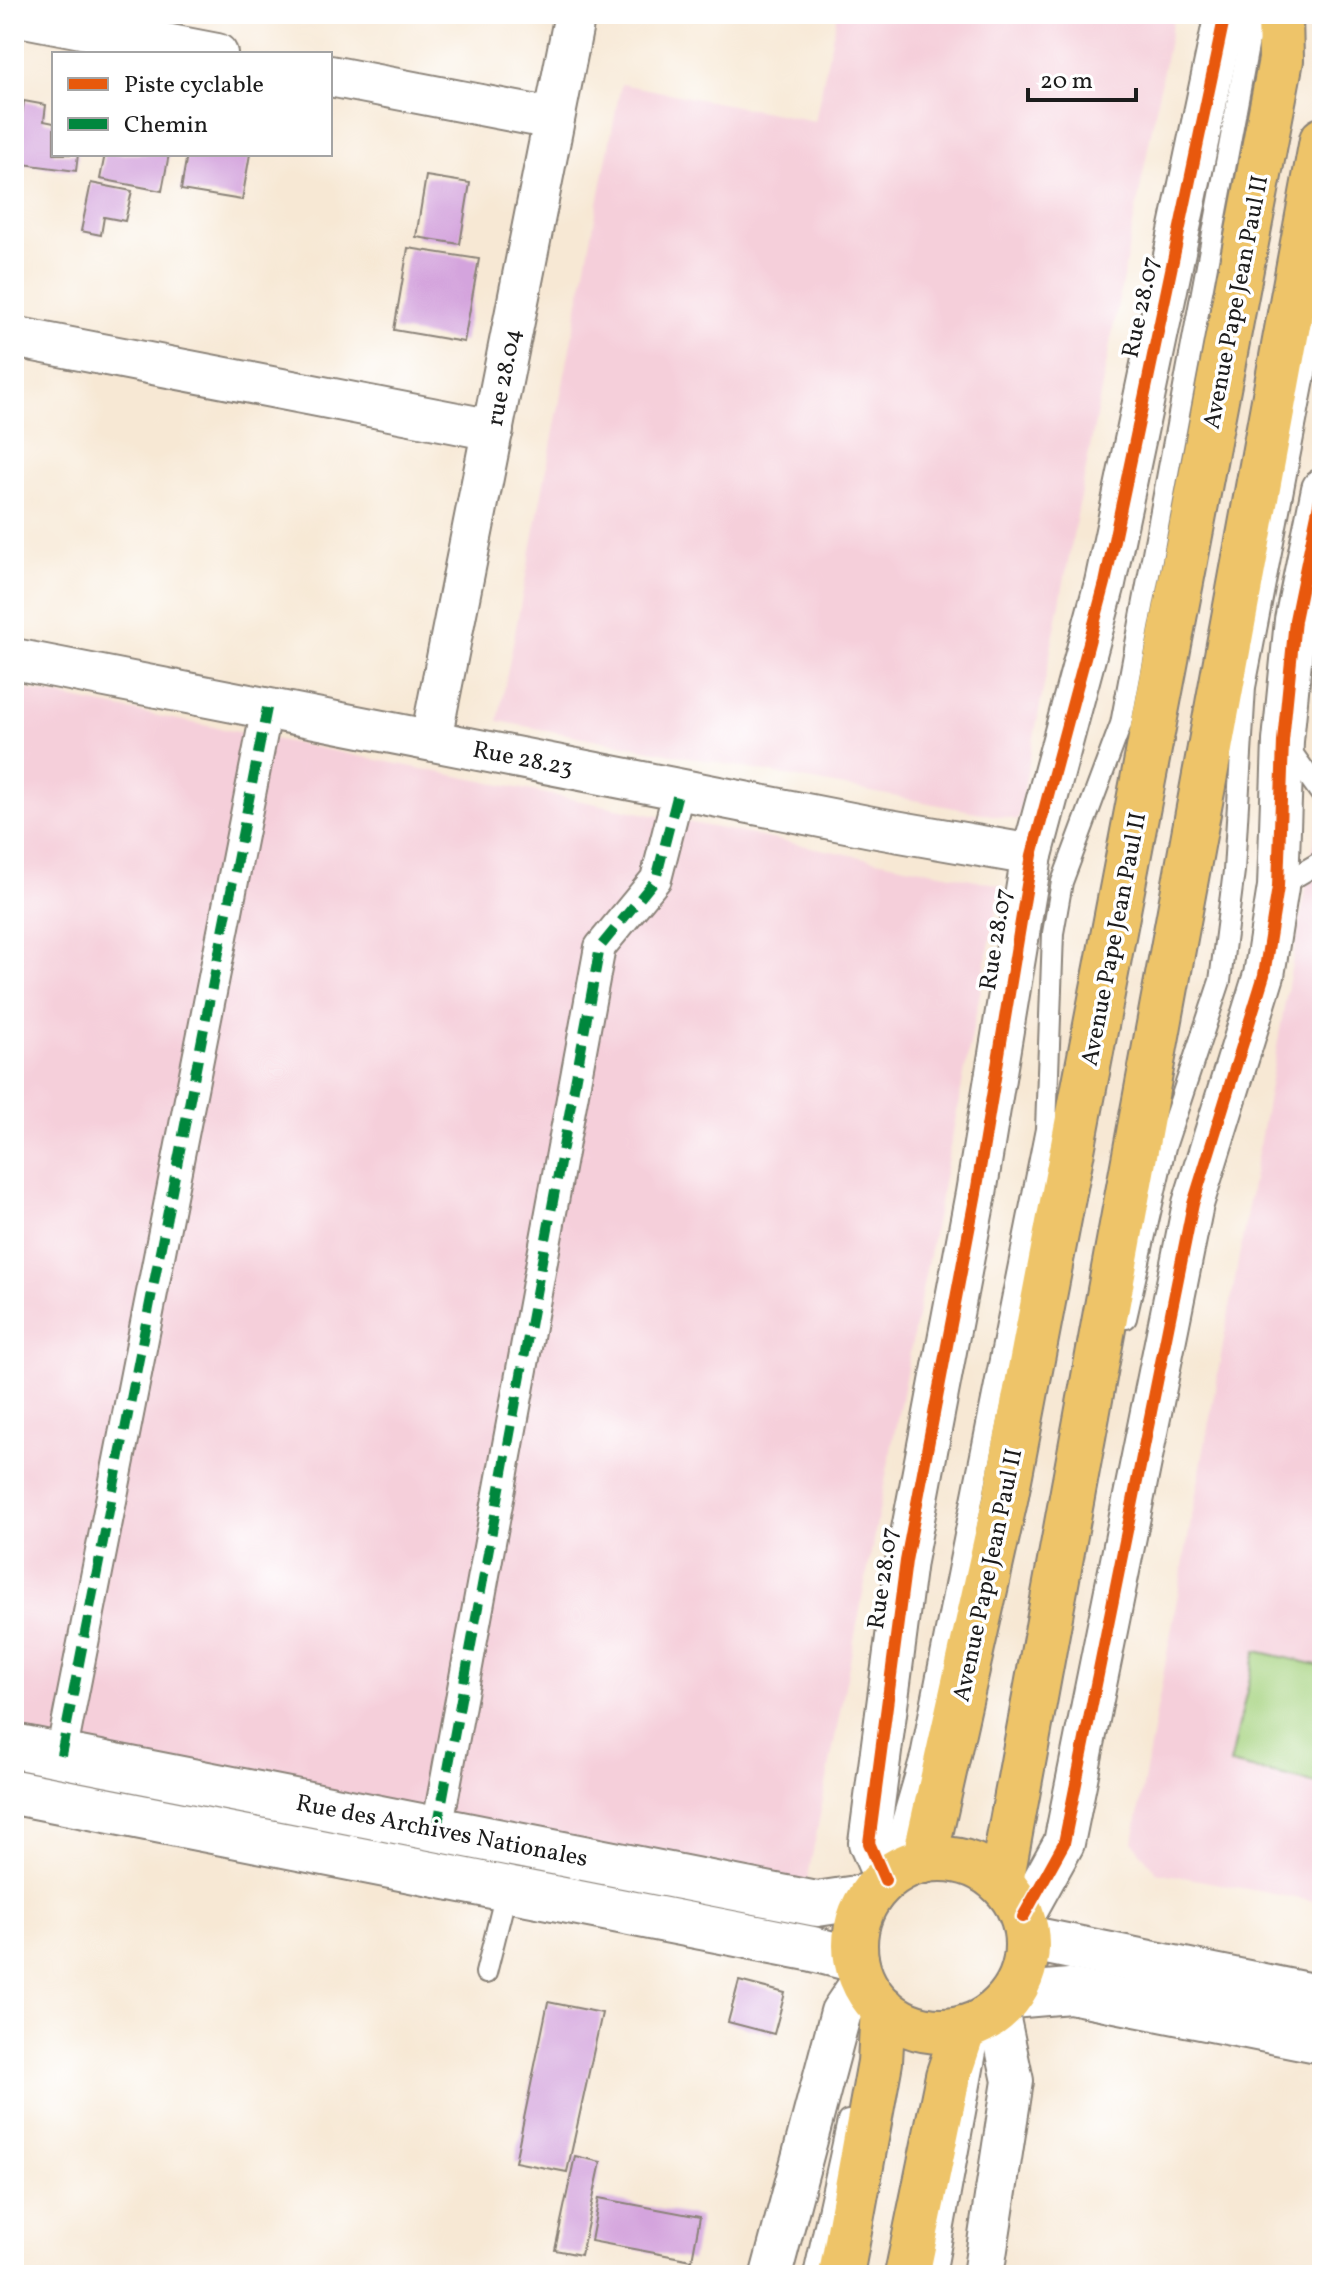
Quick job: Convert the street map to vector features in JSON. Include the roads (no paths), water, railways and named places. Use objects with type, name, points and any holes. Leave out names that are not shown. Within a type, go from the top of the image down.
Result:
[{"type":"highway","name":"Avenue Pape Jean Paul II","points":[[924,1861],[1011,1469],[1281,60],[1280,14]]},
{"type":"highway","points":[[907,2275],[948,2076],[989,2014],[1021,1978],[1016,1909],[1312,177],[1322,140]]},
{"type":"highway","points":[[841,2275],[880,2062],[855,1932],[878,1888],[903,1868],[924,1861],[945,1859],[965,1862],[1016,1909]]},
{"type":"highway","points":[[868,1987],[907,2025],[926,2031],[989,2014]]},
{"type":"street","name":"rue 28.04","points":[[431,739],[575,14]]},
{"type":"street","name":"Rue 28.07","points":[[878,1888],[869,1843],[906,1561],[976,1193],[1032,855],[1105,583],[1225,14]]},
{"type":"street","points":[[14,15],[207,52]]},
{"type":"street","points":[[332,76],[553,119]]},
{"type":"street","points":[[14,337],[493,430]]},
{"type":"street","points":[[1322,489],[1295,620],[1283,741],[1278,887],[1264,975],[1193,1204],[1064,1843],[1016,1909],[1322,1998]]},
{"type":"street","name":"Rue 28.23","points":[[14,659],[1032,855]]},
{"type":"street","points":[[61,1755],[267,708]]},
{"type":"street","points":[[437,1829],[600,947],[656,879],[679,789]]},
{"type":"street","name":"Rue des Archives Nationales","points":[[14,1746],[817,1904],[878,1888]]},
{"type":"street","name":"Rue des Archives Nationales","points":[[14,1792],[813,1949],[868,1987]]},
{"type":"street","points":[[771,2275],[841,2012],[868,1987]]},
{"type":"street","points":[[983,2275],[1013,2081],[989,2014],[1070,1991],[1322,2041]]},
{"type":"lane","points":[[878,1888],[921,1756],[1046,1129],[1053,933],[1062,882],[1121,724],[1254,14]]},
{"type":"lane","points":[[1016,1909],[1122,1338],[1165,1147],[1220,981],[1234,871],[1245,687],[1322,286]]},
{"type":"lane","points":[[1283,741],[1322,795]]},
{"type":"lane","points":[[1278,887],[1322,861]]},
{"type":"lane","points":[[486,1973],[507,1889]]},
{"type":"lane","points":[[814,2275],[852,2099],[868,1987]]},
{"type":"lane","points":[[935,2275],[989,2014]]}]
